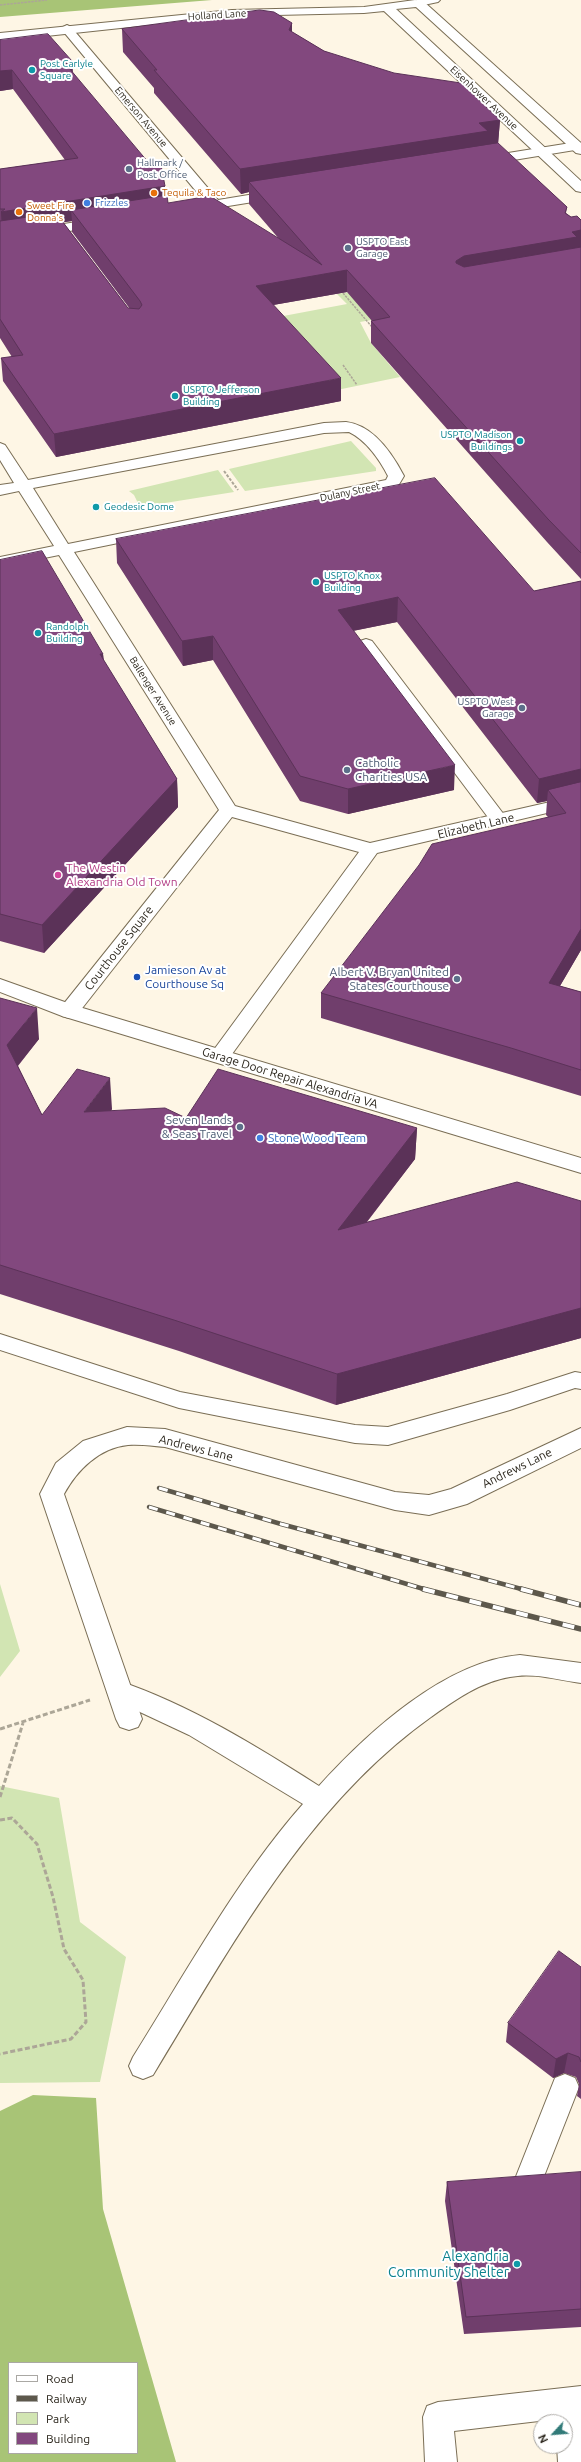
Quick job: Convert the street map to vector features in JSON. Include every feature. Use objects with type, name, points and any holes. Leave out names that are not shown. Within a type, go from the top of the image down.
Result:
[{"type":"street","name":"Holland Lane","points":[[0,37],[232,13],[388,8],[434,0]]},
{"type":"street","points":[[419,3],[580,147]]},
{"type":"street","name":"Eisenhower Avenue","points":[[388,8],[581,188]]},
{"type":"street","name":"Emerson Avenue","points":[[67,30],[214,204]]},
{"type":"street","points":[[470,163],[580,147]]},
{"type":"street","points":[[180,210],[292,192]]},
{"type":"street","points":[[0,238],[65,234],[113,220]]},
{"type":"street","name":"Dulany Street","points":[[0,490],[324,428],[354,428],[366,436],[393,468],[396,476],[392,483],[378,487],[0,562]]},
{"type":"street","name":"Ballenger Avenue","points":[[0,448],[228,810]]},
{"type":"street","name":"Elizabeth Lane","points":[[370,849],[581,800]]},
{"type":"street","points":[[220,1056],[370,849],[228,810]]},
{"type":"street","name":"Courthouse Square","points":[[69,1011],[228,810]]},
{"type":"street","name":"Garage Door Repair Alexandria VA","points":[[0,985],[69,1011],[581,1166]]},
{"type":"street","name":"Andrews Lane","points":[[129,1719],[52,1494],[65,1470],[91,1447],[127,1436],[165,1438],[395,1502],[429,1505],[458,1498],[581,1437]]},
{"type":"lane","points":[[366,644],[499,820]]},
{"type":"lane","points":[[0,1342],[179,1400],[355,1434],[388,1436],[510,1402],[575,1380],[581,1381]]},
{"type":"lane","points":[[143,2066],[252,1892],[322,1802],[402,1721],[470,1680],[514,1666],[581,1673]]},
{"type":"lane","points":[[119,1691],[199,1726],[258,1760],[322,1802]]},
{"type":"lane","points":[[529,2179],[565,2087]]},
{"type":"lane","points":[[441,2462],[438,2417],[576,2402],[574,2462]]},
{"type":"path","points":[[0,6],[47,0]]},
{"type":"path","points":[[343,293],[373,328]]},
{"type":"path","points":[[343,365],[357,385]]},
{"type":"path","points":[[209,450],[254,512]]},
{"type":"path","points":[[0,1729],[119,1691]]},
{"type":"path","points":[[0,1797],[23,1722]]},
{"type":"path","points":[[0,1820],[12,1818],[37,1844],[53,1897],[64,1950],[83,1980],[86,2022],[71,2039],[0,2054]]},
{"type":"green space","points":[[0,0],[212,0],[0,17]]},
{"type":"green space","points":[[448,278],[471,302],[360,322],[371,343],[400,377],[332,391],[278,317],[347,304],[337,294]]},
{"type":"green space","points":[[351,441],[376,468],[376,471],[245,491],[229,469]]},
{"type":"green space","points":[[218,470],[234,492],[140,507],[134,495],[129,491]]},
{"type":"green space","points":[[0,1584],[20,1651],[0,1677]]},
{"type":"green space","points":[[0,1786],[59,1798],[80,1922],[126,1957],[100,2082],[0,2083]]},
{"type":"green space","points":[[33,2095],[96,2098],[103,2209],[176,2462],[0,2462],[0,2111]]},
{"type":"building","points":[[260,10],[274,12],[292,23],[289,30],[324,51],[394,73],[461,83],[500,120],[479,123],[488,131],[240,169],[154,70],[157,70],[122,29]]},
{"type":"building","points":[[48,34],[72,61],[64,62],[148,162],[161,165],[165,186],[1,212],[5,209],[0,209],[0,169],[78,158],[12,70],[0,71],[0,40]]},
{"type":"building","points":[[498,143],[567,207],[565,213],[571,217],[577,216],[581,220],[581,230],[572,232],[577,237],[464,256],[456,261],[456,263],[464,267],[581,247],[581,553],[548,519],[371,321],[390,317],[347,270],[256,286],[341,378],[54,434],[1,358],[23,355],[0,319],[0,221],[56,213],[128,308],[139,309],[142,305],[140,301],[71,210],[167,195],[168,203],[210,196],[322,265],[249,182]]},
{"type":"building","points":[[435,478],[534,591],[581,581],[581,769],[539,779],[398,597],[338,610],[455,765],[348,789],[300,776],[213,636],[182,641],[116,539]]},
{"type":"building","name":"The Westin Alexandria Old Town","points":[[42,551],[103,654],[100,654],[177,779],[42,925],[0,914],[0,560]]},
{"type":"building","name":"Albert V. Bryan United States Courthouse","points":[[581,782],[581,929],[549,983],[581,992],[581,1070],[511,1048],[321,993],[419,865],[432,844],[566,813],[548,790]]},
{"type":"building","points":[[0,998],[37,1008],[7,1045],[42,1115],[77,1069],[110,1078],[84,1112],[165,1108],[186,1118],[218,1069],[417,1128],[338,1230],[517,1182],[581,1201],[581,1308],[337,1374],[0,1265]]},
{"type":"building","points":[[559,1951],[581,1967],[581,2062],[579,2057],[568,2053],[556,2059],[508,2023]]},
{"type":"building","name":"Alexandria Community Shelter","points":[[581,2172],[581,2309],[466,2317],[447,2182]]},
{"type":"railway","points":[[159,1488],[281,1524],[525,1590]]},
{"type":"railway","points":[[149,1507],[427,1590]]},
{"type":"railway","points":[[423,1589],[581,1629]]},
{"type":"railway","points":[[521,1589],[581,1605]]},
{"type":"place","name":"Post Carlyle Square","points":[[32,70]]},
{"type":"place","name":"Hallmark / Post Office","points":[[129,169]]},
{"type":"place","name":"Tequila & Taco","points":[[154,193]]},
{"type":"place","name":"Frizzles","points":[[87,203]]},
{"type":"place","name":"Sweet Fire Donna's","points":[[19,212]]},
{"type":"place","name":"USPTO East Garage","points":[[348,248]]},
{"type":"place","name":"USPTO Jefferson Building","points":[[175,396]]},
{"type":"place","name":"USPTO Madison Buildings","points":[[520,441]]},
{"type":"place","name":"Geodesic Dome","points":[[96,507]]},
{"type":"place","name":"USPTO Knox Building","points":[[316,582]]},
{"type":"place","name":"Randolph Building","points":[[38,633]]},
{"type":"place","name":"USPTO West Garage","points":[[522,708]]},
{"type":"place","name":"Catholic Charities USA","points":[[347,770]]},
{"type":"place","name":"The Westin Alexandria Old Town","points":[[58,875]]},
{"type":"place","name":"Jamieson Av at Courthouse Sq","points":[[137,977]]},
{"type":"place","name":"Albert V. Bryan United States Courthouse","points":[[457,979]]},
{"type":"place","name":"Seven Lands & Seas Travel","points":[[240,1127]]},
{"type":"place","name":"Stone Wood Team","points":[[260,1138]]},
{"type":"place","name":"Alexandria Community Shelter","points":[[517,2264]]}]
